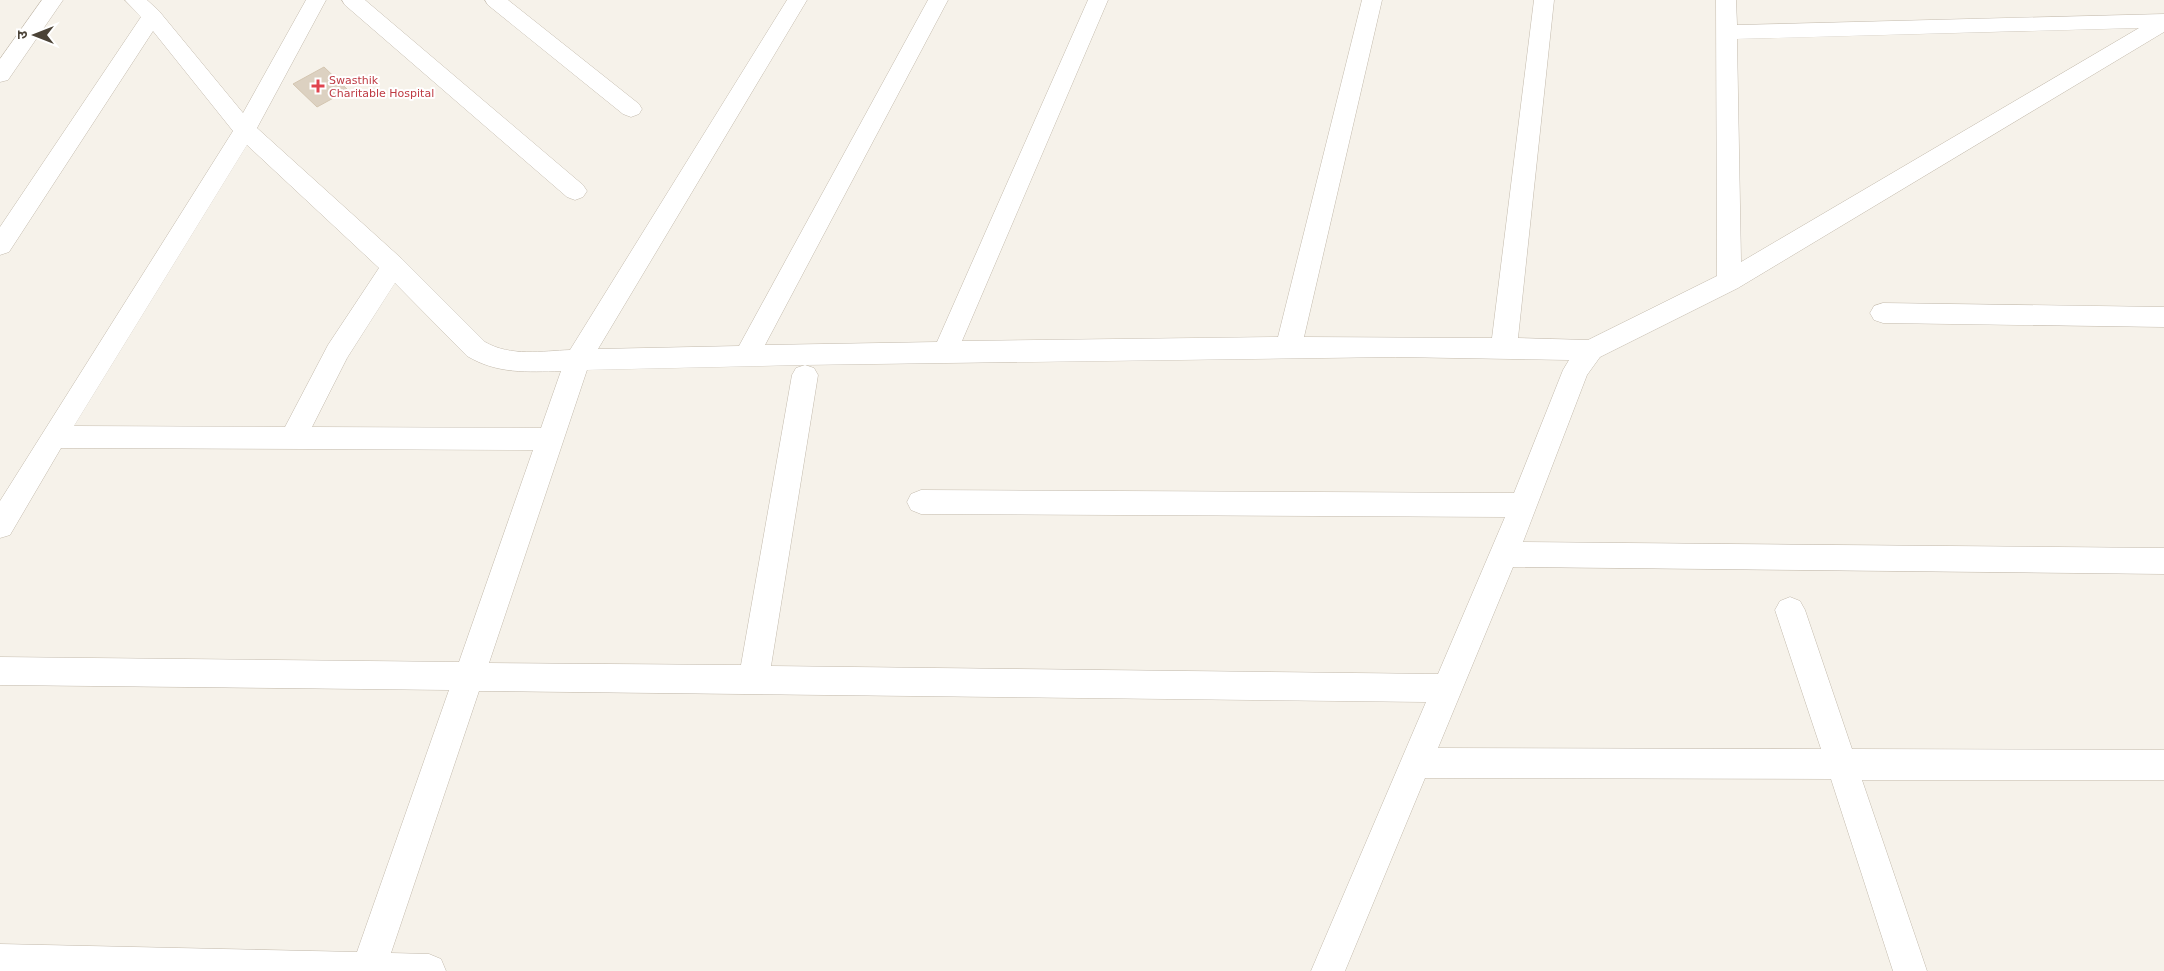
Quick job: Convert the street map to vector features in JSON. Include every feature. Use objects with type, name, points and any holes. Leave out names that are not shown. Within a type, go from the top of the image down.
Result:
[{"type":"street","points":[[0,75],[53,0]]},
{"type":"street","points":[[0,526],[53,437],[245,130],[316,0]]},
{"type":"street","points":[[352,0],[575,191]]},
{"type":"street","points":[[495,0],[631,109]]},
{"type":"street","points":[[368,969],[578,360],[797,0]]},
{"type":"street","points":[[746,357],[938,0]]},
{"type":"street","points":[[944,352],[1098,0]]},
{"type":"street","points":[[1289,346],[1372,0]]},
{"type":"street","points":[[1504,348],[1544,0]]},
{"type":"street","points":[[1726,0],[1729,281]]},
{"type":"street","points":[[0,246],[143,8],[245,130],[393,266],[476,349],[491,358],[507,362],[1289,346],[1591,350]]},
{"type":"street","points":[[1726,32],[2164,22]]},
{"type":"street","points":[[1328,971],[1504,554],[1576,370],[1591,350],[1729,281],[2164,22]]},
{"type":"street","points":[[293,438],[337,352],[393,266]]},
{"type":"street","points":[[1883,313],[2164,317]]},
{"type":"street","points":[[753,681],[805,374]]},
{"type":"street","points":[[53,437],[550,439]]},
{"type":"street","points":[[921,502],[1524,505]]},
{"type":"street","points":[[1504,554],[2164,561]]},
{"type":"street","points":[[1790,610],[1910,971]]},
{"type":"street","points":[[0,672],[1448,688]]},
{"type":"street","points":[[1416,764],[2164,765]]},
{"type":"street","points":[[0,961],[429,971]]},
{"type":"building","points":[[324,67],[348,90],[317,107],[293,84]]},
{"type":"place","name":"Swasthik Charitable Hospital","points":[[318,86]]}]
